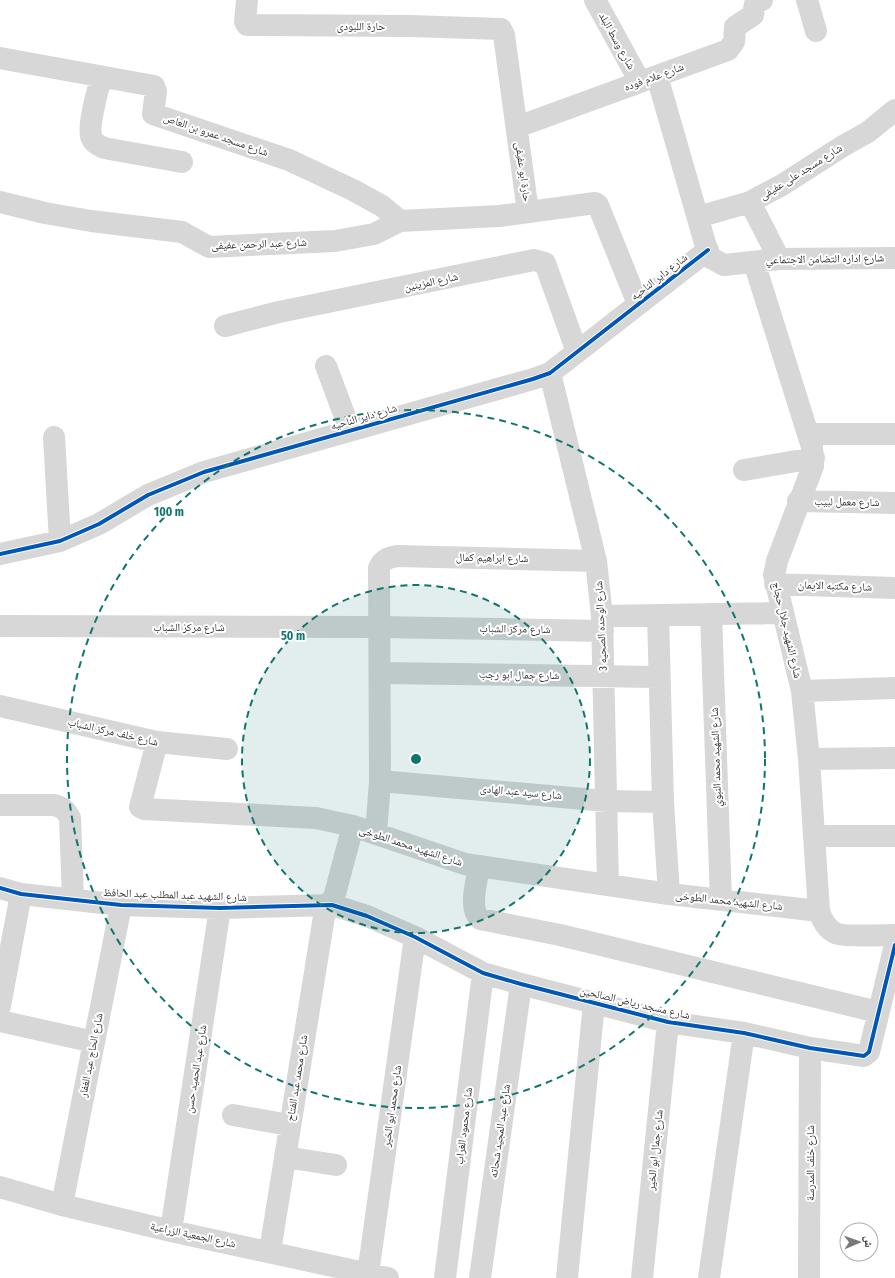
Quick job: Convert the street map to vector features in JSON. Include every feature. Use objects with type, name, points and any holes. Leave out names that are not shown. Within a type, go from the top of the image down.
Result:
[{"type":"street","name":"حارة اللبودى","points":[[247,0],[245,22],[247,25],[410,26],[501,29]]},
{"type":"street","name":"شارع وسط البلد","points":[[595,0],[648,79]]},
{"type":"street","name":"شارع علام فوده","points":[[517,127],[728,50],[734,42],[735,27],[753,15],[755,4],[762,0]]},
{"type":"street","points":[[807,0],[816,32]]},
{"type":"street","name":"حارة ابو عفيفى","points":[[501,29],[504,35],[528,212],[592,202],[598,205],[638,304]]},
{"type":"street","name":"شارع مسجد عمرو بن العاص","points":[[0,58],[154,86],[156,91],[152,114],[289,160],[353,190],[382,206],[400,221]]},
{"type":"street","points":[[101,76],[91,127],[91,136],[96,144],[104,148],[182,162]]},
{"type":"street","points":[[648,79],[698,217],[708,254]]},
{"type":"street","name":"شارع مسجد على عفيفى","points":[[698,217],[750,202],[782,185],[868,132],[895,110]]},
{"type":"street","name":"شارع عبد الرحمن عفيفى","points":[[0,202],[45,213],[90,221],[182,232],[209,247],[335,241],[374,234],[400,221]]},
{"type":"street","points":[[750,202],[779,259]]},
{"type":"street","points":[[400,221],[499,216],[528,212]]},
{"type":"street","name":"شارع اداره التضامن الاجتماعي","points":[[708,254],[724,265],[779,259],[895,258]]},
{"type":"street","name":"شارع داير الناحيه","points":[[0,554],[60,541],[99,524],[148,495],[204,472],[533,380],[550,373],[638,304],[708,254]]},
{"type":"street","name":"شارع المزينين","points":[[225,326],[279,312],[534,260],[545,263],[577,352]]},
{"type":"street","points":[[744,470],[814,458],[808,434],[754,262]]},
{"type":"street","points":[[326,366],[350,430]]},
{"type":"street","name":"شارع الوحده الصحيه 3","points":[[550,373],[596,561],[603,623],[608,885]]},
{"type":"street","points":[[808,434],[894,428]]},
{"type":"street","points":[[54,437],[60,541]]},
{"type":"street","name":"شارع الشهيد جلال حجاج","points":[[814,458],[813,466],[798,501],[777,561],[775,584],[802,692],[809,759],[819,911],[827,926],[838,934],[895,935]]},
{"type":"street","name":"شارع معمل لبيب","points":[[798,501],[895,503]]},
{"type":"street","name":"شارع ابراهيم كمال","points":[[379,627],[379,568],[382,561],[388,557],[596,561]]},
{"type":"street","name":"شارع مكتبه الايمان","points":[[775,584],[895,588]]},
{"type":"street","name":"شارع مركز الشباب","points":[[0,626],[379,627],[603,623],[658,615],[782,613]]},
{"type":"street","name":"شارع الشهيد محمد النبوي","points":[[711,614],[721,900]]},
{"type":"street","points":[[658,615],[658,677],[663,802],[669,894]]},
{"type":"street","points":[[376,834],[380,781],[379,627]]},
{"type":"street","name":"شارع جمال ابو رجب","points":[[380,673],[658,677]]},
{"type":"street","points":[[802,692],[895,688]]},
{"type":"street","name":"شارع خلف مركز الشباب","points":[[0,706],[158,742],[227,749]]},
{"type":"street","name":"شارع الشهيد محمد الطوخى","points":[[158,742],[140,807],[144,809],[291,815],[316,818],[353,826],[436,856],[479,867],[669,894],[819,911]]},
{"type":"street","points":[[809,759],[895,758]]},
{"type":"street","name":"شارع سيد عبد الهادى","points":[[380,781],[606,800],[663,802]]},
{"type":"street","points":[[0,805],[54,805],[61,807],[67,813],[70,818],[73,899]]},
{"type":"street","name":"شارع محمد عبد الفتاح","points":[[270,1251],[289,1125],[329,905],[353,826]]},
{"type":"street","points":[[814,836],[895,836]]},
{"type":"street","points":[[479,867],[474,908],[476,915],[480,919],[560,935],[878,1012]]},
{"type":"street","name":"شارع الشهيد عبد المطلب عبد الحافظ","points":[[0,888],[21,894],[121,905],[220,908],[329,905]]},
{"type":"street","points":[[0,1006],[21,894]]},
{"type":"street","name":"شارع الحاج عبد الغفار","points":[[62,1205],[121,905]]},
{"type":"street","name":"شارع مسجد رياض الصالحين","points":[[329,905],[367,916],[415,937],[483,973],[521,984],[668,1022],[744,1033],[810,1048],[856,1056],[867,1055],[878,1012],[890,983],[895,945]]},
{"type":"street","name":"شارع عبد الحميد حسن","points":[[171,1231],[220,908]]},
{"type":"street","name":"شارع محمد ابو الخير","points":[[378,1276],[415,937]]},
{"type":"street","name":"شارع محمود الغراب","points":[[445,1278],[483,973]]},
{"type":"street","name":"شارع عبد المجيد شحاته","points":[[480,1278],[521,984]]},
{"type":"street","points":[[568,1278],[594,1003]]},
{"type":"street","points":[[0,1021],[94,1042]]},
{"type":"street","name":"شارع جمال ابو الخير","points":[[642,1278],[668,1022]]},
{"type":"street","points":[[710,1278],[744,1033]]},
{"type":"street","name":"شارع خلف المدرسة","points":[[809,1278],[810,1048]]},
{"type":"street","points":[[233,1115],[289,1125]]},
{"type":"street","points":[[285,1157],[336,1165]]},
{"type":"street","name":"شارع الجمعية الزراعية","points":[[0,1187],[62,1205],[171,1231],[270,1251],[311,1270],[378,1276]]},
{"type":"cycle path","points":[[0,554],[60,541],[99,524],[148,495],[204,472],[550,373],[708,250]]},
{"type":"cycle path","points":[[0,888],[21,894],[121,905],[220,908],[332,905],[367,916],[415,937],[483,973],[521,984],[668,1022],[744,1033],[810,1048],[864,1056],[869,1052],[895,945]]}]
